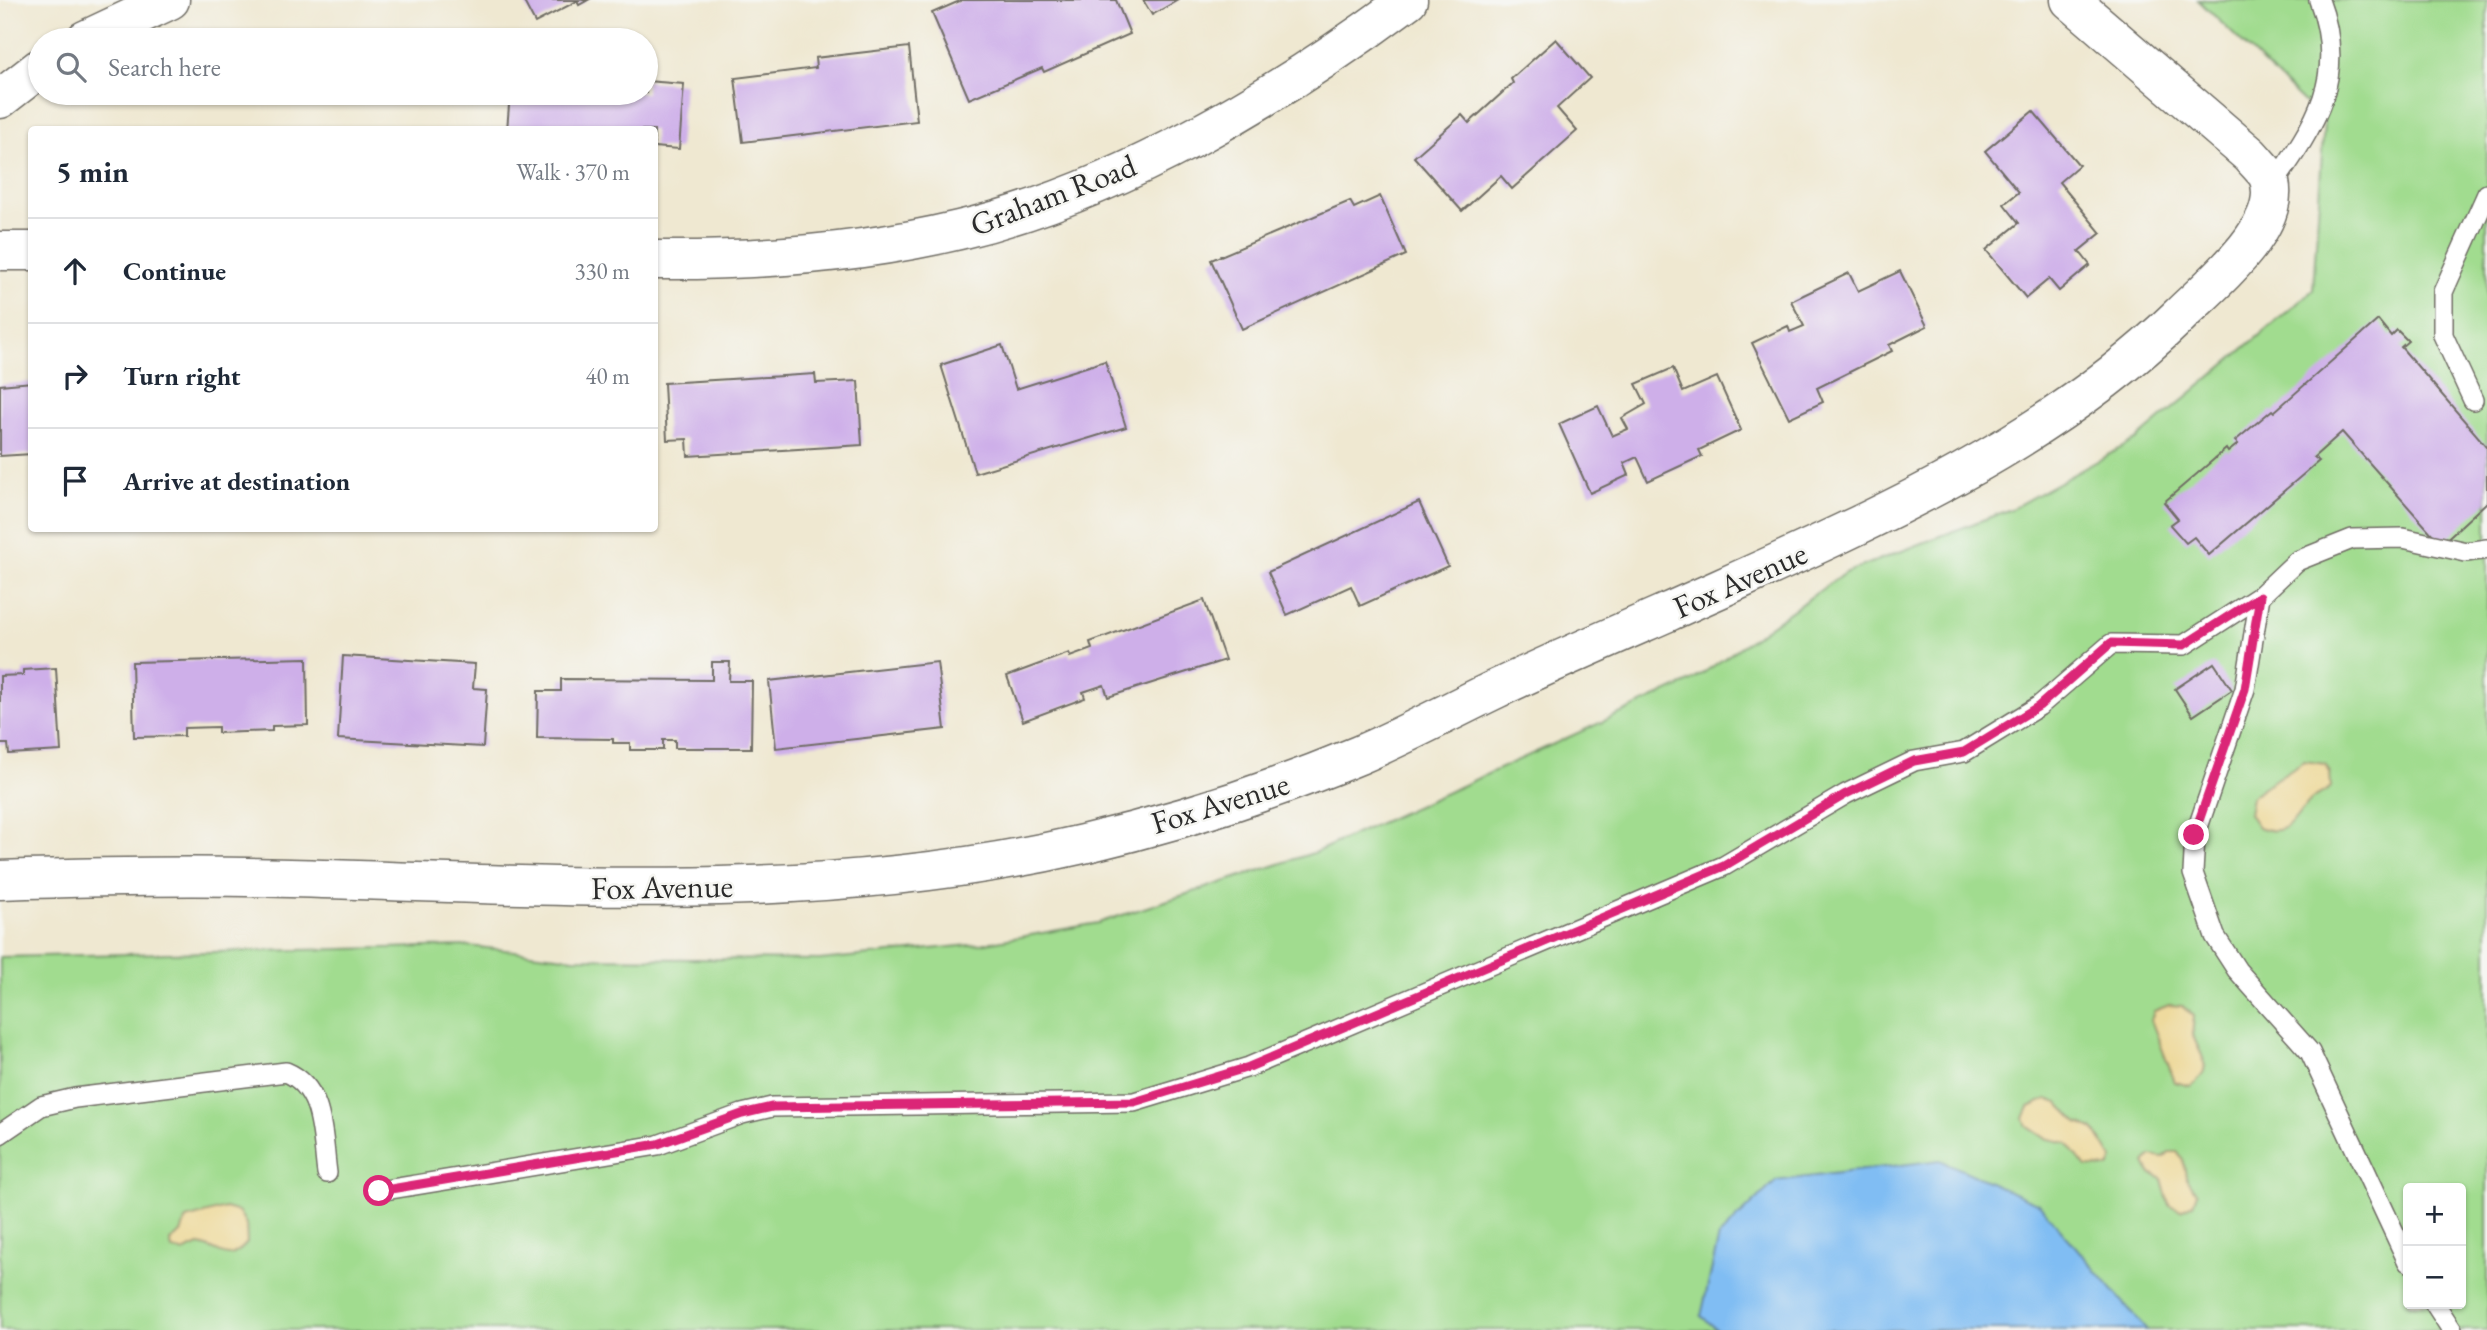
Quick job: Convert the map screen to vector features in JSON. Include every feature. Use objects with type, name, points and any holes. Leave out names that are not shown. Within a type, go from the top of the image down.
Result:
[{"type":"street","points":[[110,28],[170,0]]},
{"type":"street","name":"Graham Road","points":[[658,260],[806,255],[866,247],[960,230],[1049,202],[1136,165],[1238,114],[1337,53],[1408,0]]},
{"type":"street","points":[[2070,0],[2250,155],[2267,173],[2270,197]]},
{"type":"street","points":[[0,99],[28,77]]},
{"type":"street","name":"Fox Avenue","points":[[0,880],[283,877],[595,888],[724,888],[898,874],[1004,860],[1084,844],[1213,808],[1365,752],[1500,687],[1848,531],[1947,480],[2073,404],[2145,349],[2250,246],[2270,197]]},
{"type":"street","points":[[0,251],[28,251]]},
{"type":"lane","points":[[2270,197],[2312,128],[2329,85],[2326,20],[2319,0]]},
{"type":"lane","points":[[2473,400],[2443,335],[2443,292],[2487,194]]},
{"type":"lane","points":[[379,1191],[658,1144],[742,1114],[772,1107],[1134,1102],[1178,1091],[1249,1067],[1724,866],[1846,794],[1914,761],[1964,752],[2039,706],[2111,643],[2184,645],[2260,596],[2297,561],[2352,539],[2403,538],[2466,552],[2487,548]]},
{"type":"lane","points":[[2260,596],[2245,689],[2194,835],[2193,873],[2215,936],[2237,970],[2310,1052],[2403,1251]]},
{"type":"lane","points":[[0,1134],[41,1106],[75,1098],[286,1072],[298,1077],[316,1101],[327,1173]]},
{"type":"lane","points":[[2438,1309],[2452,1330]]},
{"type":"green space","points":[[2198,0],[2487,0],[2487,1330],[0,1330],[0,957],[469,946],[574,958],[820,960],[980,944],[1098,923],[1316,852],[1692,681],[1845,573],[2011,509],[2137,439],[2313,290],[2324,122]]},
{"type":"sand","points":[[2304,761],[2325,764],[2330,772],[2331,787],[2312,799],[2285,828],[2269,830],[2258,827],[2249,814],[2252,797]]},
{"type":"sand","points":[[2169,1005],[2183,1006],[2194,1016],[2193,1034],[2205,1067],[2199,1079],[2190,1086],[2175,1082],[2151,1020],[2154,1011]]},
{"type":"sand","points":[[2047,1099],[2058,1103],[2078,1123],[2095,1130],[2113,1159],[2109,1168],[2086,1167],[2067,1143],[2045,1138],[2027,1126],[2024,1118],[2029,1107]]},
{"type":"sand","points":[[2169,1152],[2177,1152],[2183,1158],[2186,1177],[2197,1194],[2193,1204],[2181,1210],[2169,1205],[2162,1179],[2150,1173],[2145,1163],[2151,1156],[2163,1158]]},
{"type":"sand","points":[[225,1208],[239,1212],[246,1224],[247,1243],[240,1250],[228,1255],[199,1245],[183,1252],[172,1249],[170,1241],[181,1233],[186,1219]]},
{"type":"water","points":[[1940,1160],[2039,1204],[2147,1330],[1718,1330],[1701,1316],[1719,1236],[1776,1181]]},
{"type":"building","points":[[523,0],[588,0],[579,5],[577,1],[535,23]]},
{"type":"building","points":[[962,0],[1116,0],[1130,34],[1044,72],[1042,68],[969,99],[932,13]]},
{"type":"building","points":[[1143,0],[1178,0],[1152,15]]},
{"type":"building","points":[[1556,39],[1590,78],[1557,108],[1577,131],[1512,189],[1501,176],[1462,211],[1414,157],[1462,115],[1469,123],[1513,83],[1511,79]]},
{"type":"building","points":[[909,47],[917,121],[743,142],[735,78],[816,68],[815,58]]},
{"type":"building","points":[[658,82],[684,84],[679,149],[658,147],[658,126],[507,126],[509,105],[658,105]]},
{"type":"building","points":[[2033,111],[2079,165],[2059,182],[2101,233],[2079,251],[2090,265],[2059,291],[2049,279],[2026,298],[1986,250],[2019,223],[2004,204],[2019,192],[1985,151]]},
{"type":"building","points":[[1380,196],[1406,255],[1242,329],[1211,260],[1350,201],[1354,208]]},
{"type":"building","points":[[1900,271],[1927,326],[1889,345],[1892,351],[1817,388],[1823,402],[1789,418],[1752,343],[1788,326],[1790,332],[1804,326],[1791,301],[1849,273],[1858,291]]},
{"type":"building","points":[[2378,320],[2391,336],[2397,330],[2408,341],[2401,347],[2487,447],[2487,502],[2441,544],[2342,432],[2314,457],[2319,461],[2209,555],[2194,537],[2186,543],[2170,525],[2178,519],[2164,502],[2226,449],[2228,452],[2238,444],[2235,441],[2272,410],[2274,412]]},
{"type":"building","points":[[1002,345],[1016,389],[1105,361],[1126,427],[975,473],[941,365]]},
{"type":"building","points":[[1673,368],[1683,392],[1717,377],[1741,430],[1699,450],[1702,456],[1648,481],[1637,457],[1624,463],[1629,475],[1590,493],[1559,424],[1598,406],[1612,436],[1628,429],[1622,418],[1646,404],[1636,384]]},
{"type":"building","points":[[815,374],[816,383],[858,381],[862,445],[688,456],[687,439],[667,440],[664,383]]},
{"type":"building","points":[[28,382],[28,454],[0,456],[0,385]]},
{"type":"building","points":[[1419,502],[1448,566],[1360,606],[1351,586],[1287,615],[1268,572]]},
{"type":"building","points":[[1204,600],[1225,660],[1108,697],[1104,685],[1083,692],[1085,698],[1023,721],[1007,676],[1069,653],[1070,657],[1092,649],[1090,642]]},
{"type":"building","points":[[343,656],[475,664],[473,688],[487,689],[483,747],[338,739]]},
{"type":"building","points":[[307,658],[308,725],[272,726],[272,731],[218,733],[218,727],[184,728],[184,736],[134,737],[132,662]]},
{"type":"building","points":[[712,662],[730,662],[729,681],[752,681],[751,748],[675,748],[675,740],[663,740],[663,750],[630,750],[630,743],[613,743],[613,739],[537,738],[538,691],[561,691],[561,679],[712,680]]},
{"type":"building","points":[[937,662],[945,729],[776,748],[769,681]]},
{"type":"building","points":[[2214,663],[2232,690],[2193,716],[2175,689]]},
{"type":"building","points":[[56,668],[61,751],[9,754],[8,744],[0,744],[0,676],[23,675],[23,670]]},
{"type":"route","points":[[379,1191],[658,1144],[742,1114],[772,1107],[1134,1102],[1178,1091],[1249,1067],[1724,866],[1846,794],[1914,761],[1964,752],[2039,706],[2111,643],[2184,645],[2260,596],[2245,689],[2194,835]]}]
